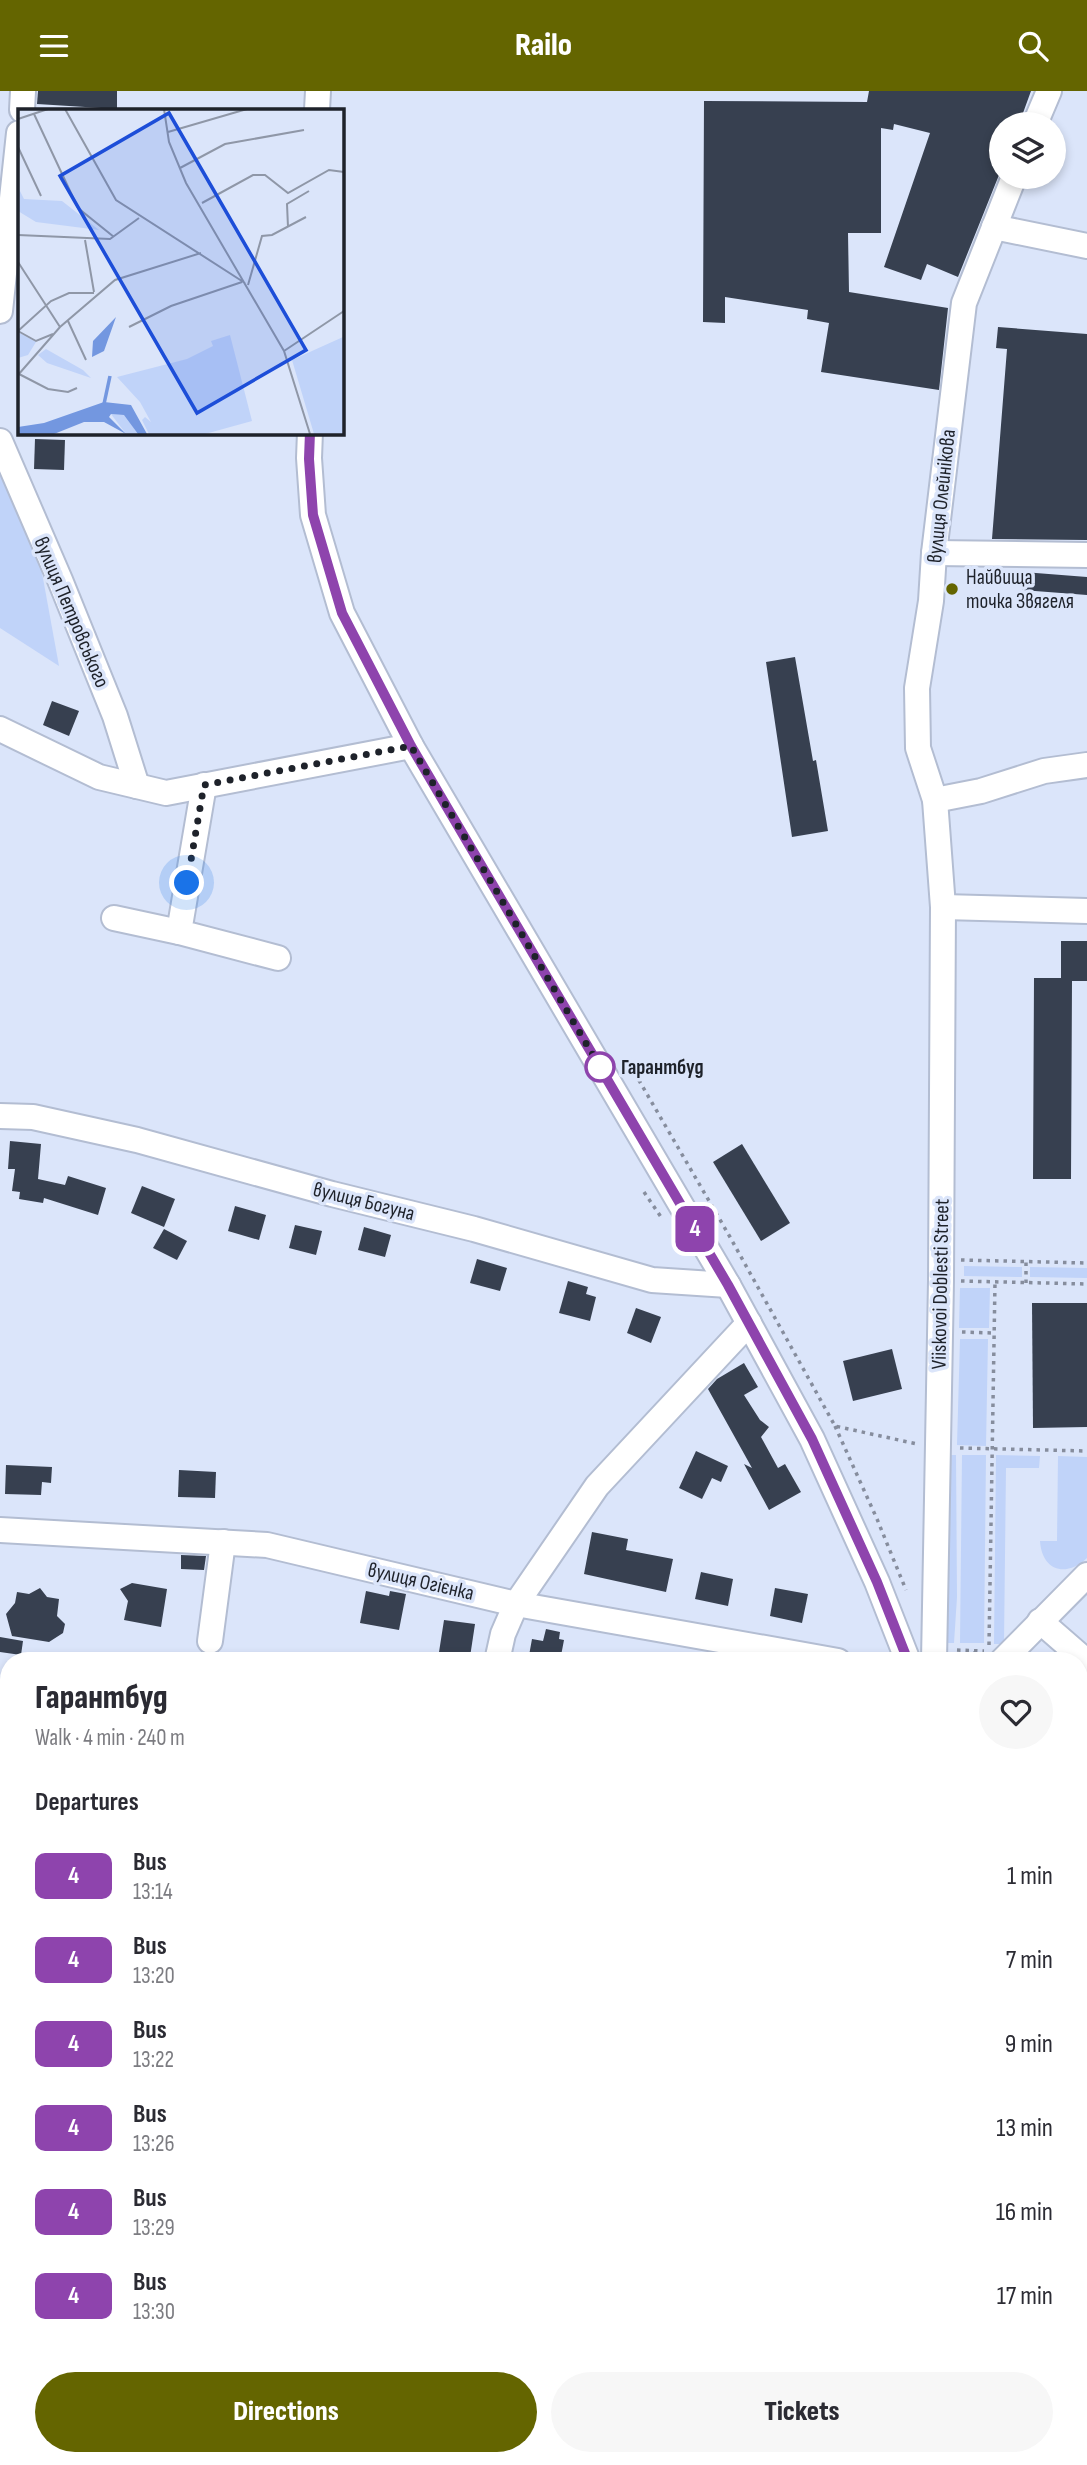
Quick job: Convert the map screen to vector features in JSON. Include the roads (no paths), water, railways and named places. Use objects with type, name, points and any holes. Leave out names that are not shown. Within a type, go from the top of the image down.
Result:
[{"type":"street","points":[[22,109],[23,91]]},
{"type":"street","points":[[317,91],[317,109]]},
{"type":"street","points":[[1040,112],[1049,91]]},
{"type":"street","points":[[0,311],[18,142]]},
{"type":"street","name":"вулиця Олейнікова","points":[[943,907],[935,800],[918,748],[917,688],[930,601],[964,303],[1009,189]]},
{"type":"street","points":[[994,227],[1087,246]]},
{"type":"street","points":[[310,434],[313,515],[342,613],[411,746],[728,1285],[812,1439],[877,1582],[904,1652]]},
{"type":"street","name":"вулиця Петровського","points":[[0,441],[110,704],[137,786]]},
{"type":"street","points":[[934,553],[1087,555]]},
{"type":"street","points":[[0,729],[99,777],[166,793],[411,746]]},
{"type":"street","points":[[935,800],[981,791],[1044,771],[1087,765]]},
{"type":"street","points":[[178,932],[204,785]]},
{"type":"street","points":[[943,907],[1087,911]]},
{"type":"street","name":"Viiskovoi Doblesti Street","points":[[934,1652],[938,1448],[948,1271],[943,907]]},
{"type":"street","points":[[114,918],[278,958]]},
{"type":"street","name":"вулиця Богуна","points":[[0,1116],[33,1117],[137,1140],[332,1194],[474,1229],[652,1280],[728,1285]]},
{"type":"street","points":[[499,1652],[503,1634],[516,1604],[597,1486],[749,1323]]},
{"type":"street","name":"вулиця Огієнка","points":[[0,1529],[267,1545],[516,1604],[787,1652]]},
{"type":"street","points":[[210,1641],[223,1542]]},
{"type":"street","points":[[1011,1652],[1087,1575]]},
{"type":"street","points":[[1040,1621],[1076,1652]]},
{"type":"place","name":"Найвища точка Звягеля","points":[[952,589]]},
{"type":"place","name":"Гарантбуд","points":[[600,1067]]}]
